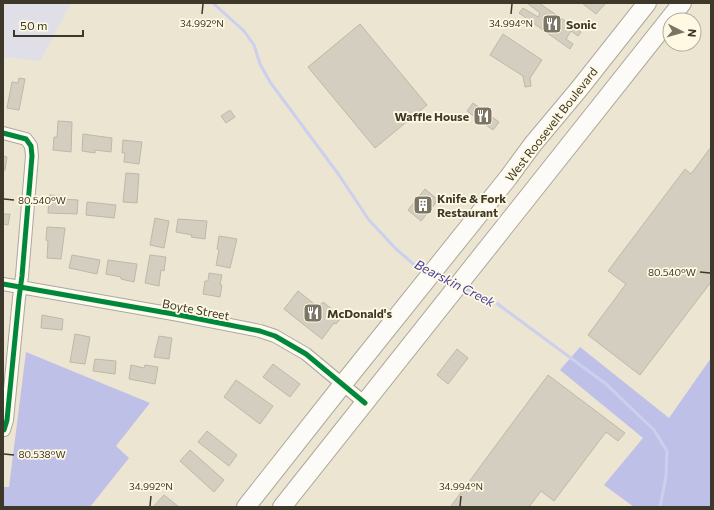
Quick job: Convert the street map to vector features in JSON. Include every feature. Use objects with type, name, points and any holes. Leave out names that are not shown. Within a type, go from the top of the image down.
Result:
[{"type":"highway","name":"West Roosevelt Boulevard","points":[[246,507],[508,178],[533,144],[647,3]]},
{"type":"highway","points":[[282,507],[682,3]]},
{"type":"street","points":[[3,133],[26,139],[31,146],[28,206],[21,288],[7,420],[4,430]]},
{"type":"street","name":"Boyte Street","points":[[3,284],[260,331],[287,342],[315,361],[365,402]]},
{"type":"shaded area","points":[[3,3],[71,3],[40,61],[3,57]]},
{"type":"shaded area","points":[[580,347],[669,418],[711,358],[711,507],[634,507],[604,485],[643,438],[560,370]]},
{"type":"shaded area","points":[[26,352],[150,403],[116,446],[129,458],[90,507],[3,507],[3,487],[9,487]]},
{"type":"building","name":"Sonic","points":[[527,3],[539,3],[581,32],[578,36],[571,31],[566,39],[573,44],[570,49],[519,13],[523,8],[538,17],[540,13]]},
{"type":"building","points":[[582,3],[604,3],[605,4],[596,14]]},
{"type":"building","points":[[360,24],[427,105],[375,148],[308,67]]},
{"type":"building","points":[[503,34],[542,60],[530,78],[531,86],[525,87],[523,76],[490,55]]},
{"type":"building","points":[[19,78],[25,79],[19,110],[7,108],[12,82],[18,83]]},
{"type":"building","name":"Waffle House","points":[[473,103],[499,122],[493,130],[467,111]]},
{"type":"building","points":[[230,110],[235,117],[226,123],[221,116]]},
{"type":"building","points":[[58,121],[72,122],[71,152],[53,150],[54,137],[57,137]]},
{"type":"building","points":[[83,134],[112,138],[111,152],[95,150],[95,153],[82,151]]},
{"type":"building","points":[[123,140],[142,142],[139,164],[124,162],[125,153],[122,153]]},
{"type":"building","points":[[711,147],[711,282],[640,375],[588,335],[626,284],[608,271],[685,169],[691,174]]},
{"type":"building","points":[[3,156],[7,157],[5,170],[3,170]]},
{"type":"building","points":[[126,173],[139,174],[137,203],[123,202]]},
{"type":"building","name":"Knife & Fork Restaurant","points":[[425,189],[438,200],[421,221],[408,210]]},
{"type":"building","points":[[49,195],[63,196],[63,199],[78,200],[77,214],[48,213]]},
{"type":"building","points":[[87,202],[116,205],[114,218],[86,215]]},
{"type":"building","points":[[3,214],[10,214],[8,225],[3,224]]},
{"type":"building","points":[[155,218],[169,221],[164,248],[150,245]]},
{"type":"building","points":[[178,219],[207,221],[205,239],[191,237],[192,235],[176,232]]},
{"type":"building","points":[[47,227],[65,228],[61,259],[47,258]]},
{"type":"building","points":[[219,236],[237,239],[230,268],[216,265],[219,250],[217,249]]},
{"type":"building","points":[[72,255],[100,260],[97,274],[69,268]]},
{"type":"building","points":[[150,255],[166,257],[164,271],[161,270],[159,286],[145,283]]},
{"type":"building","points":[[108,260],[137,264],[134,282],[121,279],[121,277],[106,274]]},
{"type":"building","points":[[209,273],[222,275],[220,297],[203,294],[205,281],[208,281]]},
{"type":"building","name":"McDonald's","points":[[298,291],[318,307],[323,302],[342,317],[336,324],[334,323],[322,339],[284,309]]},
{"type":"building","points":[[42,315],[63,319],[62,330],[41,328]]},
{"type":"building","points":[[75,334],[90,337],[85,364],[70,362]]},
{"type":"building","points":[[159,336],[172,338],[169,359],[154,357]]},
{"type":"building","points":[[457,349],[468,358],[448,384],[437,375]]},
{"type":"building","points":[[95,359],[116,361],[115,374],[93,371]]},
{"type":"building","points":[[273,364],[300,384],[290,397],[263,377]]},
{"type":"building","points":[[131,365],[144,368],[145,365],[158,367],[155,384],[129,379]]},
{"type":"building","points":[[548,375],[625,433],[618,441],[606,432],[554,501],[541,491],[529,507],[451,506]]},
{"type":"building","points":[[236,380],[273,406],[260,424],[224,397]]},
{"type":"building","points":[[207,431],[237,455],[229,466],[198,442]]},
{"type":"building","points":[[190,450],[224,480],[214,492],[180,461]]},
{"type":"building","points":[[164,495],[179,507],[153,507]]},
{"type":"waterway","name":"Bearskin Creek","points":[[213,3],[244,31],[254,45],[260,64],[270,82],[339,175],[369,220],[396,249],[417,267],[426,271]]},
{"type":"waterway","name":"Bearskin Creek","points":[[437,275],[452,282]]},
{"type":"waterway","name":"Bearskin Creek","points":[[464,288],[495,302],[606,384],[654,430],[667,451],[666,477],[660,507]]},
{"type":"cycle path","points":[[3,133],[26,139],[31,146],[32,156],[22,276],[7,420],[3,430]]},
{"type":"cycle path","points":[[3,284],[260,331],[275,336],[306,354],[365,403]]},
{"type":"place","name":"Sonic","points":[[552,24]]},
{"type":"place","name":"Waffle House","points":[[483,116]]},
{"type":"place","name":"Knife & Fork Restaurant","points":[[423,205]]},
{"type":"place","name":"McDonald's","points":[[313,313]]}]
